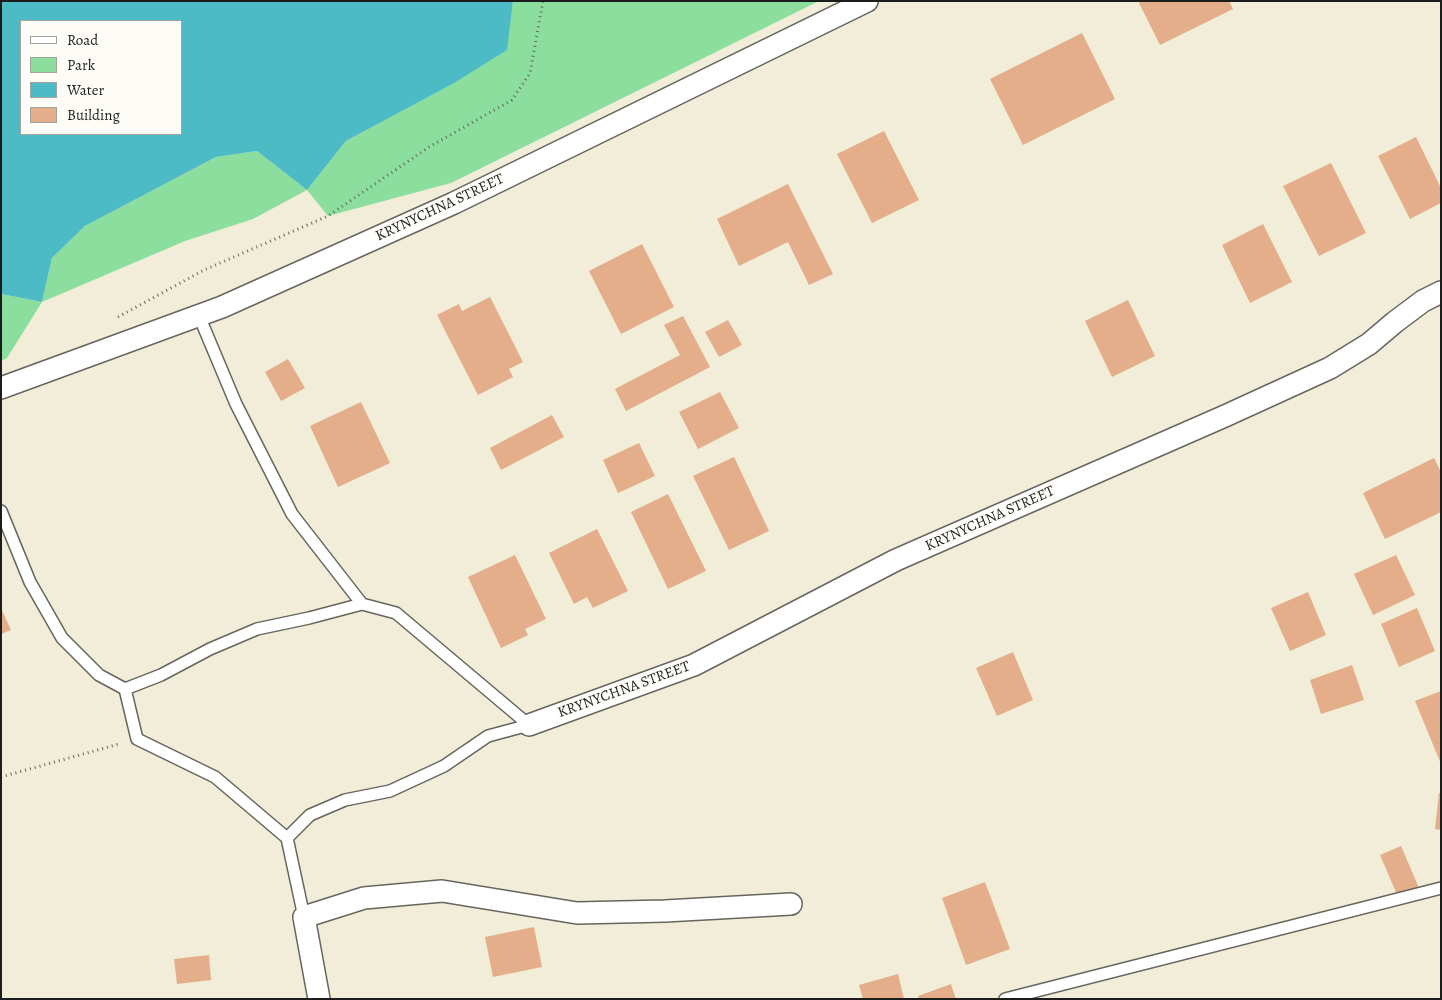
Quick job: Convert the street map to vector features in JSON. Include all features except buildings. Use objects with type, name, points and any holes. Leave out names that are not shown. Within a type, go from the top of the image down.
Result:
[{"type":"street","name":"KRYNYCHNA STREET","points":[[1,388],[222,307],[454,203],[867,1]]},
{"type":"street","name":"KRYNYCHNA STREET","points":[[529,725],[694,665],[896,560],[1330,368],[1368,344],[1424,301],[1441,292]]},
{"type":"street","points":[[319,999],[304,916],[364,898],[442,891],[577,913],[665,911],[791,904]]},
{"type":"lane","points":[[199,316],[236,404],[292,514],[362,604]]},
{"type":"lane","points":[[1,511],[30,582],[62,638],[99,675],[125,689],[138,739],[215,777],[287,838],[304,916]]},
{"type":"lane","points":[[125,689],[161,675],[210,649],[257,629],[362,604],[396,613],[529,725]]},
{"type":"lane","points":[[287,838],[310,815],[345,800],[390,791],[444,766],[488,736],[529,725]]},
{"type":"lane","points":[[1005,999],[1441,888]]},
{"type":"path","points":[[111,321],[204,270],[328,216],[429,147],[512,100],[530,73],[543,1]]},
{"type":"path","points":[[1,777],[138,739]]},
{"type":"green space","points":[[513,1],[819,1],[451,183],[328,216],[307,190],[346,141],[453,83],[506,50]]},
{"type":"green space","points":[[257,151],[307,190],[253,219],[185,241],[42,302],[52,258],[85,226],[216,157]]},
{"type":"green space","points":[[1,294],[42,302],[7,358],[1,361]]},
{"type":"water","points":[[1,1],[513,1],[507,50],[454,83],[346,141],[307,190],[257,151],[216,157],[85,226],[52,258],[42,302],[1,294]]}]
